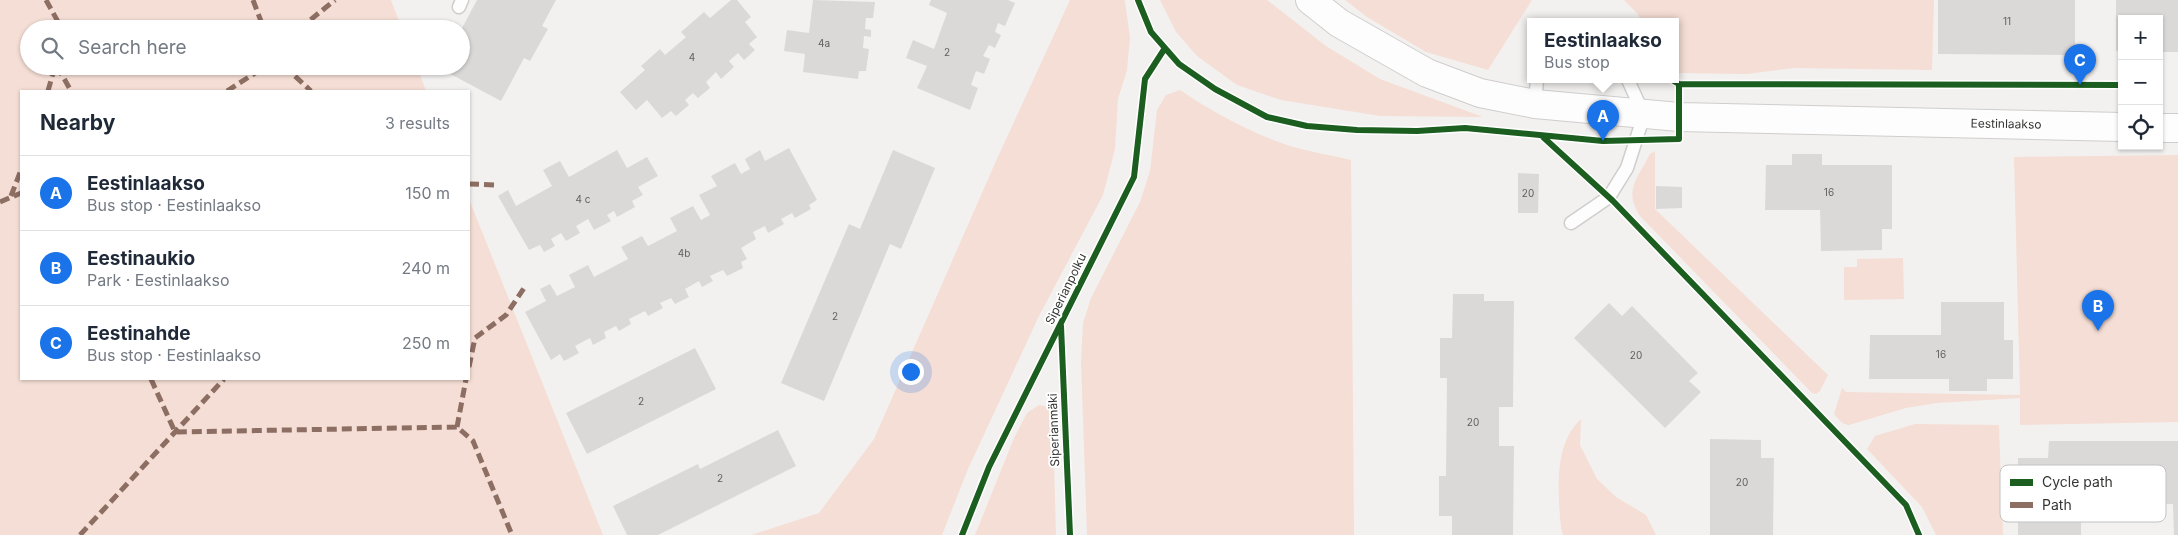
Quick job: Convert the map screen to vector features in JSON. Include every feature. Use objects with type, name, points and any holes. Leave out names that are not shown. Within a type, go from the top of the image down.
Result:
[{"type":"street","name":"Eestinlaakso","points":[[1310,0],[1338,23],[1427,73],[1480,93],[1536,92],[1644,115],[2118,127]]},
{"type":"street","points":[[2163,128],[2178,128]]},
{"type":"lane","points":[[1571,223],[1609,197],[1627,168],[1644,115],[1629,83]]},
{"type":"shaded area","points":[[0,0],[391,0],[399,20],[20,20],[20,75],[420,75],[426,90],[20,90],[20,380],[470,380],[470,202],[603,535],[0,535]]},
{"type":"shaded area","points":[[1070,0],[1124,0],[1125,2],[1130,37],[1127,70],[1118,99],[1115,149],[1103,195],[1038,318],[968,469],[942,535],[751,535],[819,513],[874,439],[996,161]]},
{"type":"shaded area","points":[[1160,0],[1267,0],[1326,46],[1380,79],[1483,117],[1380,116],[1281,100],[1237,85],[1197,56],[1176,32]]},
{"type":"shaded area","points":[[1345,0],[1532,0],[1488,70],[1426,52],[1367,17]]},
{"type":"shaded area","points":[[1624,0],[1934,0],[1932,70],[1794,68],[1747,74],[1679,73],[1679,18],[1640,18]]},
{"type":"shaded area","points":[[1180,90],[1219,114],[1275,141],[1351,160],[1354,535],[1087,535],[1081,362],[1083,323],[1091,298],[1140,202],[1150,171],[1157,110],[1166,95]]},
{"type":"shaded area","points":[[1655,151],[1655,209],[1828,375],[1820,391],[1816,394],[1812,393],[1640,216],[1633,199],[1634,184],[1650,154]]},
{"type":"shaded area","points":[[2178,155],[2178,422],[2020,425],[2020,398],[1937,403],[1906,408],[1849,425],[1842,423],[1834,414],[1842,388],[1846,392],[2020,395],[2014,157]]},
{"type":"shaded area","points":[[1903,258],[1904,299],[1844,300],[1844,267],[1857,267],[1857,259]]},
{"type":"shaded area","points":[[1039,405],[1049,407],[1053,425],[1056,535],[975,535],[1014,438],[1027,413]]},
{"type":"shaded area","points":[[1581,419],[1580,445],[1597,479],[1616,497],[1646,515],[1656,535],[1563,535],[1559,500],[1559,470],[1566,442],[1572,429]]},
{"type":"shaded area","points":[[1915,424],[1999,425],[2000,522],[2003,522],[2003,535],[1936,535],[1922,507],[1867,449],[1875,436]]},
{"type":"building","points":[[477,0],[556,0],[542,26],[548,29],[530,61],[524,58],[501,101],[452,75],[470,75],[470,20],[466,20]]},
{"type":"building","points":[[731,0],[737,0],[751,17],[745,22],[757,37],[749,44],[755,50],[744,60],[738,53],[729,61],[734,67],[721,79],[716,72],[706,82],[710,88],[698,98],[693,93],[685,100],[689,105],[676,116],[671,111],[662,118],[647,100],[636,110],[620,92],[645,70],[641,66],[660,49],[665,55],[686,37],[681,32],[704,12],[710,18]]},
{"type":"building","points":[[813,0],[875,2],[873,18],[866,18],[865,29],[871,30],[871,37],[864,36],[863,48],[869,49],[866,71],[859,71],[858,79],[803,72],[805,54],[784,51],[787,30],[809,33]]},
{"type":"building","points":[[931,0],[1008,0],[1015,3],[1005,26],[998,23],[995,32],[1001,35],[995,48],[989,45],[983,56],[990,59],[984,74],[976,71],[971,85],[978,88],[970,110],[917,88],[927,66],[906,58],[913,40],[934,49],[947,13],[929,5]]},
{"type":"building","points":[[1938,0],[2075,0],[2075,55],[1938,54]]},
{"type":"building","points":[[2116,0],[2178,0],[2178,52],[2163,52],[2163,15],[2118,15],[2118,51],[2116,51]]},
{"type":"building","points":[[789,148],[817,200],[809,205],[811,209],[795,218],[792,213],[781,219],[784,224],[768,233],[765,226],[753,232],[756,239],[741,248],[747,259],[741,262],[743,268],[727,276],[723,270],[710,276],[713,281],[702,287],[699,281],[685,289],[689,297],[675,304],[671,298],[660,303],[663,308],[648,316],[645,311],[629,319],[631,324],[619,331],[616,326],[604,332],[606,338],[593,345],[590,338],[575,346],[579,353],[564,361],[560,354],[551,360],[525,312],[546,301],[540,289],[550,284],[557,296],[575,287],[569,275],[588,265],[594,277],[628,259],[621,247],[642,236],[648,246],[677,231],[670,218],[693,206],[701,220],[710,215],[699,195],[717,186],[711,176],[735,163],[741,174],[750,169],[745,159],[760,150],[765,161]]},
{"type":"building","points":[[617,150],[627,168],[647,157],[658,176],[638,187],[643,195],[632,201],[635,207],[617,217],[614,211],[607,215],[611,221],[594,230],[588,219],[576,226],[580,233],[566,241],[561,233],[551,239],[555,246],[544,252],[540,245],[529,250],[498,196],[508,190],[516,206],[552,186],[543,170],[560,161],[569,177]]},
{"type":"building","points":[[893,150],[935,168],[901,249],[890,244],[824,401],[781,383],[849,224],[860,229]]},
{"type":"building","points":[[1792,154],[1822,154],[1822,165],[1892,165],[1892,229],[1882,229],[1882,250],[1821,251],[1820,210],[1765,210],[1766,165],[1792,165]]},
{"type":"building","points":[[1518,173],[1539,174],[1538,213],[1518,213]]},
{"type":"building","points":[[1656,186],[1682,187],[1682,208],[1656,209]]},
{"type":"building","points":[[1453,294],[1484,294],[1484,301],[1514,301],[1513,407],[1499,407],[1499,446],[1514,446],[1513,535],[1452,535],[1452,516],[1439,516],[1439,476],[1446,476],[1447,378],[1440,378],[1440,338],[1452,338]]},
{"type":"building","points":[[1941,302],[2004,302],[2004,340],[2013,340],[2013,379],[1987,379],[1987,391],[1949,391],[1949,379],[1869,379],[1870,335],[1941,335]]},
{"type":"building","points":[[1609,303],[1622,316],[1632,306],[1698,373],[1689,381],[1701,392],[1665,428],[1574,338]]},
{"type":"building","points":[[695,348],[716,389],[587,454],[566,413]]},
{"type":"building","points":[[778,430],[796,466],[658,535],[627,535],[613,506],[698,464],[700,469]]},
{"type":"building","points":[[1710,439],[1761,440],[1761,458],[1774,458],[1773,535],[1710,535]]},
{"type":"building","points":[[2049,441],[2178,441],[2178,535],[2174,535],[2173,504],[2166,504],[2166,465],[2018,465],[2018,458],[2048,458]]},
{"type":"building","points":[[2018,522],[2081,522],[2081,535],[2018,535]]},
{"type":"marked path","points":[[46,0],[57,20]]},
{"type":"marked path","points":[[253,0],[261,20]]},
{"type":"marked path","points":[[310,20],[335,0]]},
{"type":"marked path","points":[[48,90],[52,75]]},
{"type":"marked path","points":[[62,75],[70,90]]},
{"type":"marked path","points":[[229,90],[252,75]]},
{"type":"marked path","points":[[294,75],[310,90]]},
{"type":"marked path","points":[[11,196],[20,173]]},
{"type":"marked path","points":[[470,184],[496,185]]},
{"type":"marked path","points":[[0,202],[20,193]]},
{"type":"marked path","points":[[470,362],[475,338],[506,315],[524,288]]},
{"type":"marked path","points":[[151,380],[175,432],[457,427],[473,441],[512,535]]},
{"type":"marked path","points":[[80,535],[223,380]]},
{"type":"marked path","points":[[457,427],[466,380]]},
{"type":"cycle path","points":[[1138,0],[1151,32],[1179,64],[1215,89],[1267,117],[1307,126],[1357,130],[1417,131],[1465,128],[1603,141],[1679,139],[1679,84]]},
{"type":"cycle path","name":"Siperianpolku","points":[[962,535],[989,467],[1134,177],[1145,79],[1165,48]]},
{"type":"cycle path","points":[[1677,83],[2118,85]]},
{"type":"cycle path","points":[[1543,137],[1613,201],[1906,505],[1919,535]]},
{"type":"cycle path","name":"Siperianpolku","points":[[1061,326],[1070,535]]},
{"type":"place","name":"Eestinahde","points":[[2080,85]]},
{"type":"place","name":"Eestinlaakso","points":[[1603,141]]},
{"type":"place","name":"Eestinaukio","points":[[2098,331]]}]
